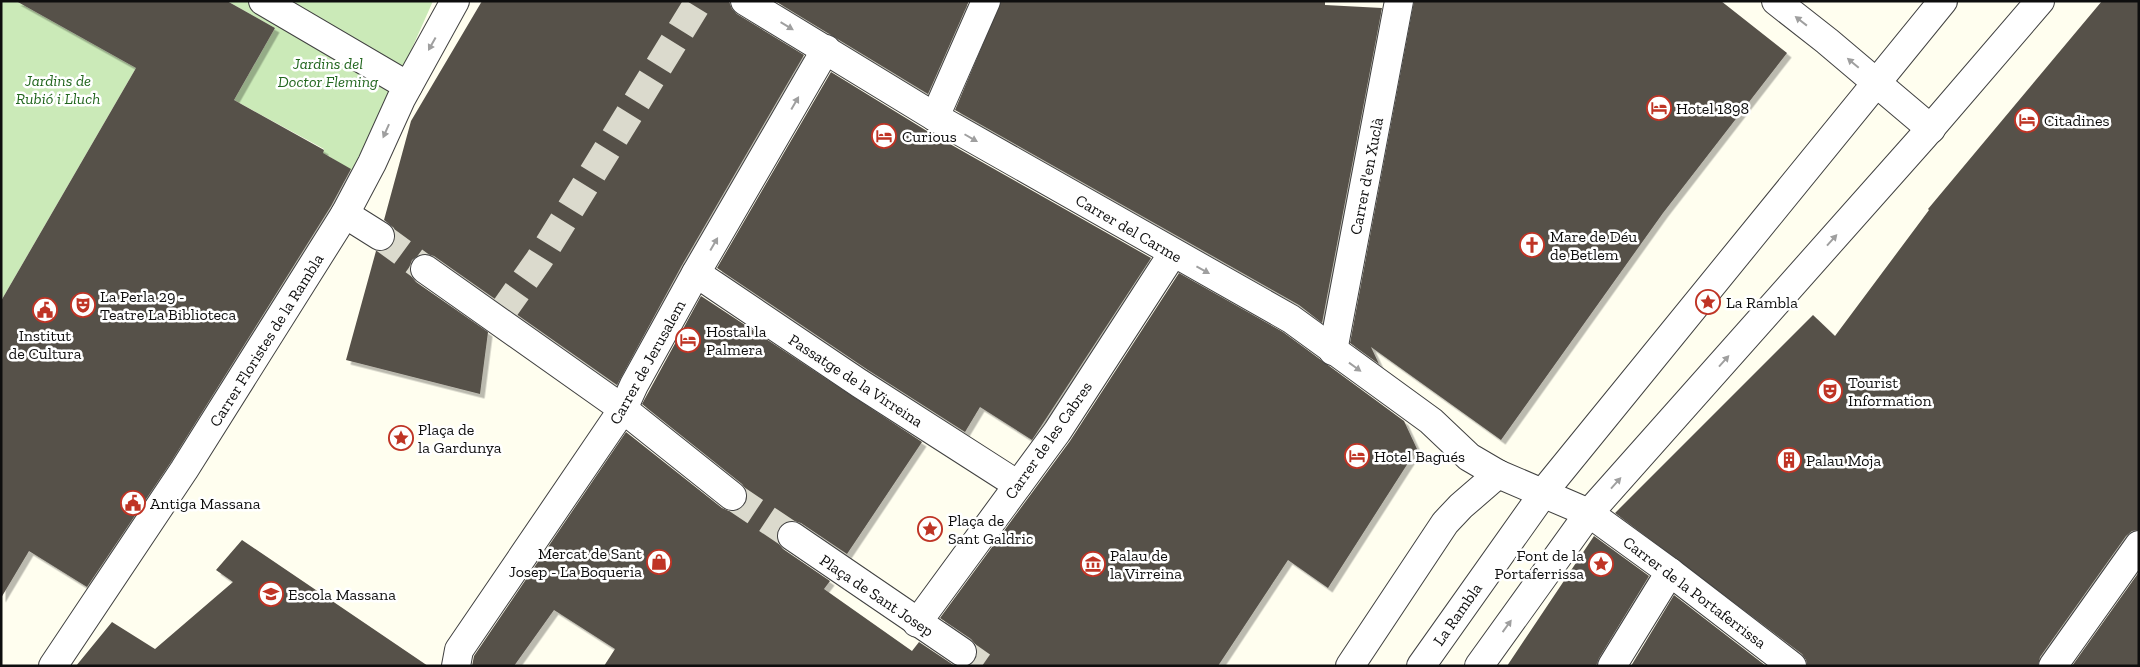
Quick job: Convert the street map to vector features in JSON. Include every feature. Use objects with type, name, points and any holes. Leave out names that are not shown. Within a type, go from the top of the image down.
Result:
[{"type":"street","points":[[264,1],[408,86]]},
{"type":"street","name":"Carrer Floristes de la Rambla","points":[[53,666],[184,470],[345,214],[372,163],[408,86],[455,1]]},
{"type":"street","name":"Carrer del Carme","points":[[745,1],[935,117],[1291,319],[1431,421],[1469,457],[1498,474],[1543,493]]},
{"type":"street","points":[[935,117],[986,1]]},
{"type":"street","name":"Carrer d'en Xuclà","points":[[1333,351],[1399,1]]},
{"type":"street","points":[[1776,1],[1827,41],[1931,129]]},
{"type":"street","name":"La Rambla","points":[[1421,666],[1543,493],[1875,82],[1943,1]]},
{"type":"street","points":[[1479,666],[1593,516],[1931,129],[2040,1]]},
{"type":"street","name":"Carrer de Jerusalem","points":[[456,666],[459,650],[623,409],[634,385],[696,274],[826,49]]},
{"type":"street","points":[[345,214],[380,236]]},
{"type":"street","name":"Carrer de les Cabres","points":[[917,623],[1057,432],[1173,253]]},
{"type":"street","points":[[425,268],[499,316],[623,409],[732,496]]},
{"type":"street","name":"Passatge de la Virreina","points":[[696,274],[859,383],[1018,485]]},
{"type":"street","points":[[1350,666],[1445,523],[1461,506],[1498,474]]},
{"type":"street","name":"Carrer de la Portaferrissa","points":[[1543,493],[1593,516],[1670,572],[1792,666]]},
{"type":"street","name":"Plaça de Sant Josep","points":[[792,536],[962,652]]},
{"type":"street","points":[[2053,666],[2139,545]]},
{"type":"street","points":[[1612,666],[1670,572]]},
{"type":"green space","name":"Jardins de Rubió i Lluch","points":[[1,1],[16,1],[136,68],[1,301]]},
{"type":"green space","name":"Jardins del Doctor Fleming","points":[[227,1],[433,1],[356,174],[327,155],[322,154],[324,149],[234,100],[275,28]]},
{"type":"building","points":[[16,1],[227,1],[275,28],[234,100],[324,150],[323,153],[351,169],[331,206],[171,462],[87,587],[29,551],[1,598],[1,301],[136,68]]},
{"type":"building","points":[[482,1],[729,1],[732,9],[737,14],[804,55],[682,265],[617,385],[434,256],[427,254],[419,255],[412,260],[409,268],[411,276],[416,282],[488,332],[480,394],[346,360],[376,251],[388,250],[396,237],[394,228],[384,220],[411,121]]},
{"type":"building","points":[[775,1],[969,1],[928,94]]},
{"type":"building","points":[[1001,1],[1325,1],[1325,5],[1382,8],[1322,323],[1299,305],[955,110]]},
{"type":"building","points":[[1414,1],[1721,1],[1787,53],[1663,213],[1501,440],[1371,347],[1379,364],[1350,343]]},
{"type":"building","points":[[2102,1],[2139,1],[2139,530],[2132,531],[2126,536],[2040,657],[2038,666],[1807,666],[1802,654],[1615,513],[1813,315],[1835,336],[1928,209]]},
{"type":"building","points":[[831,72],[927,131],[1151,258],[1032,440],[980,407],[965,432],[868,370],[717,268]]},
{"type":"building","points":[[1179,273],[1283,332],[1404,421],[1417,449],[1328,588],[1288,560],[1218,666],[969,666],[975,660],[977,654],[976,645],[971,639],[940,618],[1070,441]]},
{"type":"building","points":[[701,296],[922,442],[847,554],[801,523],[794,521],[785,522],[779,528],[776,535],[778,543],[783,549],[830,581],[824,589],[912,651],[919,642],[955,666],[604,666],[615,649],[554,610],[514,666],[472,666],[474,656],[626,432],[722,508],[729,511],[737,511],[744,505],[747,491],[742,484],[642,404]]},
{"type":"building","points":[[1594,536],[1649,576],[1596,666],[1507,666]]},
{"type":"building","name":"Escola Massana","points":[[242,540],[428,666],[76,666],[112,622],[155,649],[233,582],[216,570]]},
{"type":"building","points":[[2139,572],[2139,666],[2072,666]]},
{"type":"building","points":[[1674,595],[1766,666],[1631,666]]},
{"type":"tunnel","points":[[501,314],[539,260],[699,1]]},
{"type":"tunnel","points":[[380,236],[425,269]]},
{"type":"tunnel","points":[[732,496],[792,536]]},
{"type":"tunnel","points":[[962,652],[982,666]]},
{"type":"place","name":"Hotel 1898","points":[[1659,108]]},
{"type":"place","name":"Citadines","points":[[2027,120]]},
{"type":"place","name":"Curious","points":[[884,136]]},
{"type":"place","name":"Mare de Déu de Betlem","points":[[1532,245]]},
{"type":"place","name":"La Rambla","points":[[1708,302]]},
{"type":"place","name":"La Perla 29 - Teatre La Biblioteca","points":[[83,305]]},
{"type":"place","name":"Institut de Cultura","points":[[45,310]]},
{"type":"place","name":"Hostal la Palmera","points":[[688,340]]},
{"type":"place","name":"Tourist Information","points":[[1830,391]]},
{"type":"place","name":"Plaça de la Gardunya","points":[[401,438]]},
{"type":"place","name":"Hotel Bagués","points":[[1357,456]]},
{"type":"place","name":"Palau Moja","points":[[1789,460]]},
{"type":"place","name":"Antiga Massana","points":[[133,503]]},
{"type":"place","name":"Plaça de Sant Galdric","points":[[930,529]]},
{"type":"place","name":"Mercat de Sant Josep - La Boqueria","points":[[659,562]]},
{"type":"place","name":"Palau de la Virreina","points":[[1093,564]]},
{"type":"place","name":"Font de la Portaferrissa","points":[[1601,564]]},
{"type":"place","name":"Escola Massana","points":[[271,594]]}]
